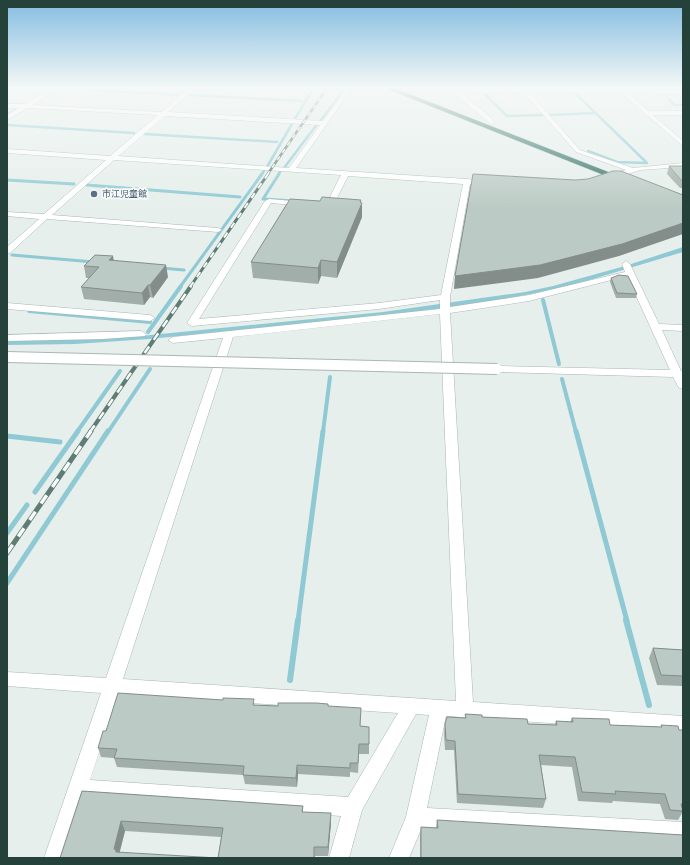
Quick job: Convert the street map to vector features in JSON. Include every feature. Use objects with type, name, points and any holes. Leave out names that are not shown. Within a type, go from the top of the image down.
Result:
[{"type":"highway","points":[[493,128],[628,181]]},
{"type":"highway","points":[[506,128],[636,178]]},
{"type":"street","points":[[7,251],[146,128]]},
{"type":"street","points":[[291,170],[320,128]]},
{"type":"street","points":[[558,128],[578,151],[632,169]]},
{"type":"street","points":[[665,128],[683,144]]},
{"type":"street","points":[[7,151],[498,183]]},
{"type":"street","points":[[600,180],[632,169],[647,166],[683,165]]},
{"type":"street","points":[[346,173],[328,206],[269,201],[192,323],[379,306],[445,306],[529,298],[628,268],[655,327],[680,374],[683,386]]},
{"type":"street","points":[[465,710],[445,306],[467,181]]},
{"type":"street","points":[[7,214],[218,230]]},
{"type":"street","points":[[7,306],[150,318]]},
{"type":"street","points":[[173,340],[400,317],[445,306]]},
{"type":"street","points":[[655,327],[683,328]]},
{"type":"street","points":[[7,338],[141,334]]},
{"type":"street","points":[[54,858],[230,334]]},
{"type":"street","points":[[7,357],[680,374]]},
{"type":"street","points":[[7,679],[683,724]]},
{"type":"street","points":[[339,858],[353,807],[411,706]]},
{"type":"street","points":[[399,858],[416,817],[439,708]]},
{"type":"street","points":[[78,788],[353,807]]},
{"type":"street","points":[[416,817],[683,832]]},
{"type":"water","points":[[683,247],[683,252],[563,288],[488,302],[385,316],[149,339],[75,344],[7,345],[7,340],[151,335],[383,312],[525,292],[553,286],[625,266]]},
{"type":"building","points":[[669,166],[683,166],[683,181],[682,181]]},
{"type":"building","points":[[613,171],[621,171],[683,195],[683,223],[622,244],[540,265],[455,276],[473,174],[575,180],[588,179]]},
{"type":"building","points":[[322,197],[361,200],[360,202],[362,203],[337,262],[321,260],[318,268],[251,262],[290,199],[320,201]]},
{"type":"building","points":[[95,255],[113,256],[109,260],[166,265],[142,293],[81,287],[99,267],[84,266]]},
{"type":"building","points":[[619,275],[628,276],[637,294],[617,293],[611,278]]},
{"type":"building","points":[[653,648],[683,650],[683,676],[661,675]]},
{"type":"building","points":[[118,693],[223,700],[223,698],[254,699],[253,705],[278,706],[278,703],[316,703],[328,704],[328,706],[361,708],[360,726],[369,727],[369,744],[359,744],[358,763],[350,763],[350,768],[297,765],[296,778],[243,775],[244,766],[114,758],[117,749],[98,748],[103,731],[106,731]]},
{"type":"building","points":[[465,714],[482,715],[482,717],[527,719],[528,724],[557,725],[556,721],[573,722],[572,718],[609,719],[610,725],[662,727],[661,725],[678,726],[679,730],[683,730],[683,804],[681,804],[683,811],[670,810],[665,794],[615,791],[616,794],[582,792],[575,757],[539,755],[546,799],[458,794],[455,741],[446,740],[445,724],[447,717],[466,718]]},
{"type":"building","points":[[82,791],[303,806],[302,812],[331,813],[328,847],[314,847],[314,858],[218,858],[60,858]],"holes":[[[121,821],[223,828],[218,858],[116,852],[114,849]]]},
{"type":"building","points":[[437,820],[683,835],[683,858],[421,858],[421,827],[438,828]]},
{"type":"waterway","points":[[60,128],[134,133]]},
{"type":"waterway","points":[[267,167],[289,128]]},
{"type":"waterway","points":[[284,168],[314,128]]},
{"type":"waterway","points":[[588,151],[617,162],[647,163],[611,128]]},
{"type":"waterway","points":[[144,134],[277,142]]},
{"type":"waterway","points":[[261,175],[264,171]]},
{"type":"waterway","points":[[180,287],[262,174]]},
{"type":"waterway","points":[[279,174],[263,199],[294,201]]},
{"type":"waterway","points":[[7,180],[74,184]]},
{"type":"waterway","points":[[87,185],[240,197]]},
{"type":"waterway","points":[[12,255],[94,262]]},
{"type":"waterway","points":[[161,268],[184,270]]},
{"type":"waterway","points":[[148,332],[181,286]]},
{"type":"waterway","points":[[543,300],[559,364]]},
{"type":"waterway","points":[[29,311],[150,322]]},
{"type":"waterway","points":[[108,432],[150,369]]},
{"type":"waterway","points":[[77,432],[120,371]]},
{"type":"waterway","points":[[323,432],[330,377]]},
{"type":"waterway","points":[[562,379],[576,432]]},
{"type":"waterway","points":[[35,492],[78,431]]},
{"type":"waterway","points":[[7,583],[108,431]]},
{"type":"waterway","points":[[298,621],[323,431]]},
{"type":"waterway","points":[[576,431],[627,621]]},
{"type":"waterway","points":[[7,436],[60,442]]},
{"type":"waterway","points":[[7,533],[27,505]]},
{"type":"waterway","points":[[290,680],[298,620]]},
{"type":"waterway","points":[[626,620],[649,705]]},
{"type":"railway","points":[[267,175],[299,128]]},
{"type":"railway","points":[[190,287],[268,174]]},
{"type":"railway","points":[[90,432],[191,286]]},
{"type":"railway","points":[[7,553],[91,431]]},
{"type":"place","name":"市江児童館","points":[[94,194]]}]
